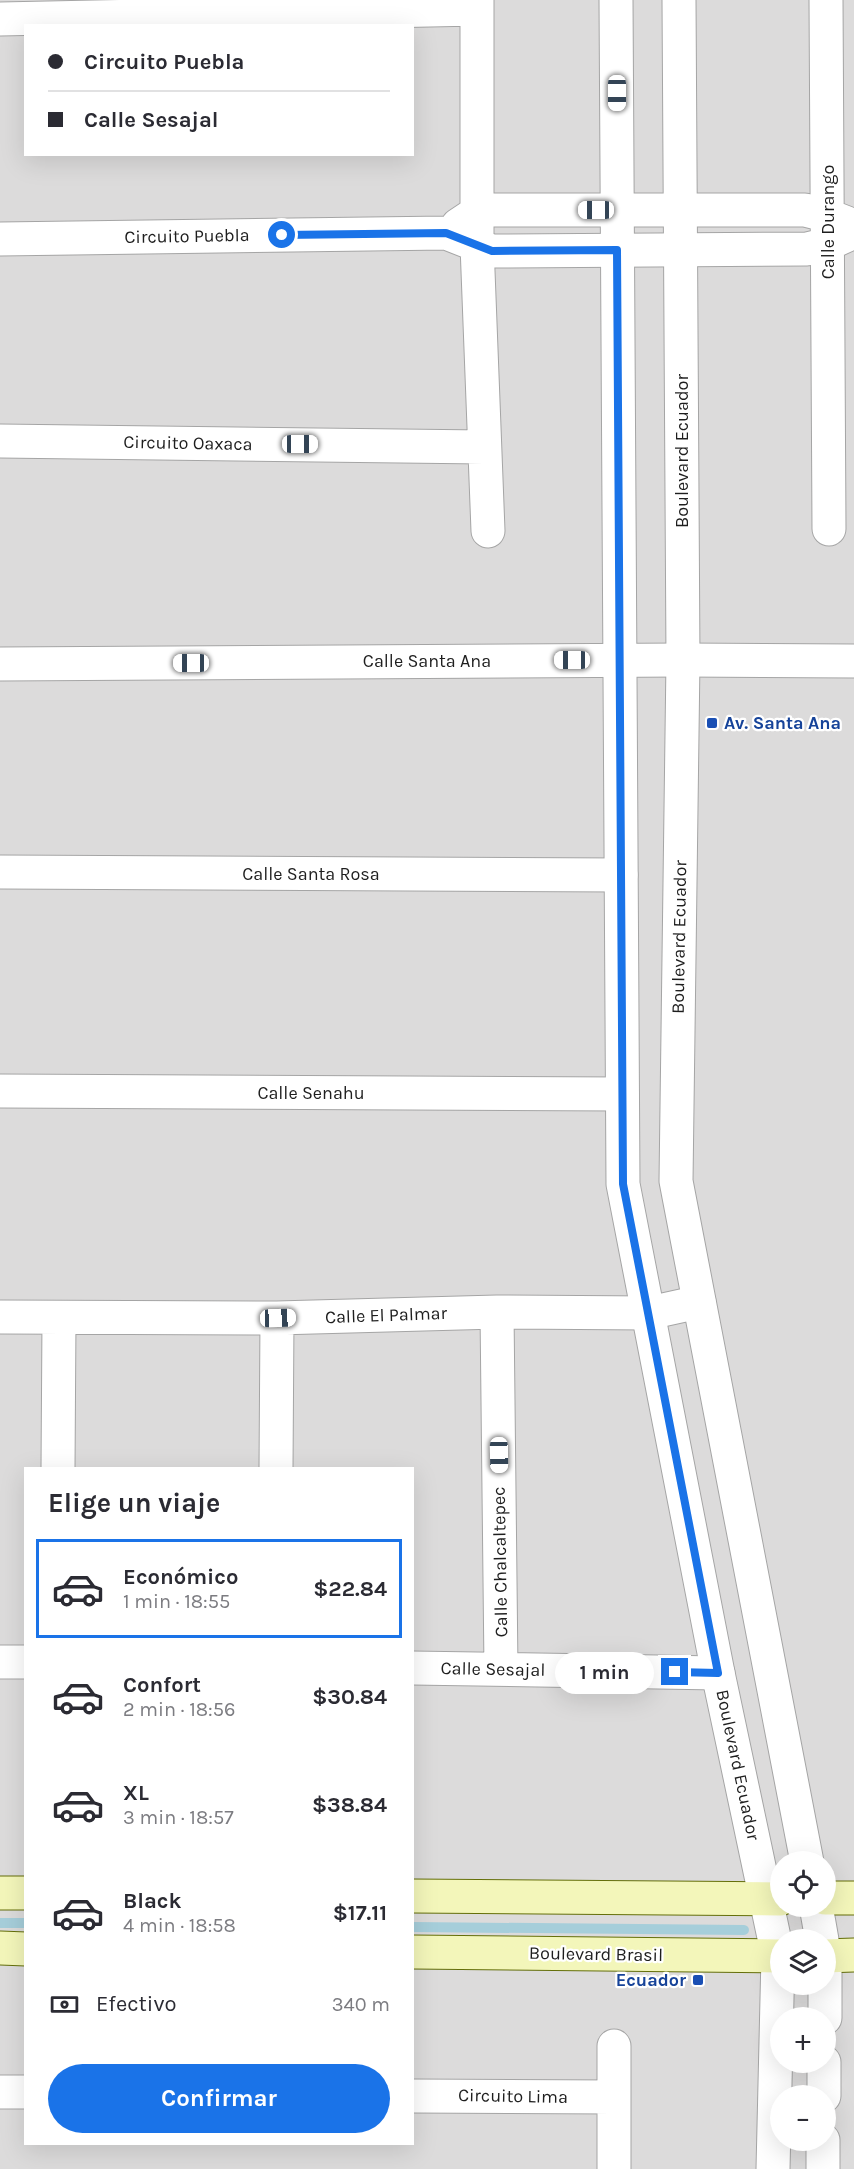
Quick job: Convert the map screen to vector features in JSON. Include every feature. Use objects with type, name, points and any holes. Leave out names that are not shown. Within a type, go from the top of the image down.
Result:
[{"type":"main road","points":[[0,1893],[24,1893]]},
{"type":"main road","points":[[414,1896],[770,1899]]},
{"type":"main road","points":[[836,1898],[854,1898]]},
{"type":"main road","points":[[0,1948],[24,1949]]},
{"type":"main road","name":"Boulevard Brasil","points":[[414,1952],[770,1956]]},
{"type":"main road","points":[[836,1955],[854,1955]]},
{"type":"street","name":"Boulevard Ecuador","points":[[616,0],[623,1184],[718,1673],[770,1887]]},
{"type":"street","name":"Boulevard Ecuador","points":[[679,0],[683,660],[676,1181],[805,1851]]},
{"type":"street","points":[[0,19],[477,4],[476,213],[488,531]]},
{"type":"street","name":"Calle Durango","points":[[829,529],[841,443],[841,229],[835,9]]},
{"type":"street","points":[[446,233],[476,213],[490,210],[805,210],[841,229]]},
{"type":"street","name":"Circuito Puebla","points":[[0,239],[446,233],[492,251],[807,249],[841,229]]},
{"type":"street","name":"Circuito Oaxaca","points":[[0,441],[484,447]]},
{"type":"street","name":"Calle Santa Ana","points":[[0,664],[620,660],[854,661]]},
{"type":"street","name":"Calle Santa Rosa","points":[[0,872],[621,875]]},
{"type":"street","name":"Calle Senahu","points":[[0,1091],[622,1094]]},
{"type":"street","name":"Calle El Palmar","points":[[0,1317],[278,1318],[497,1312],[649,1313],[699,1302]]},
{"type":"street","name":"Calle Chalcaltepec","points":[[497,1312],[501,1669]]},
{"type":"street","points":[[276,1467],[278,1318]]},
{"type":"street","points":[[58,1467],[59,1319]]},
{"type":"street","points":[[0,1662],[24,1662]]},
{"type":"street","name":"Calle Sesajal","points":[[414,1668],[718,1673]]},
{"type":"street","name":"Boulevard Ecuador","points":[[773,2169],[778,1995]]},
{"type":"street","points":[[614,2046],[614,2169]]},
{"type":"street","points":[[0,2092],[24,2092]]},
{"type":"street","name":"Circuito Lima","points":[[414,2096],[614,2097]]},
{"type":"street","points":[[822,2169],[823,2151]]},
{"type":"shaded area","points":[[0,0],[854,0],[854,2169],[0,2169]]},
{"type":"waterway","points":[[0,1923],[24,1923]]},
{"type":"waterway","points":[[414,1927],[744,1930]]},
{"type":"place","name":"Av. Santa Ana","points":[[712,723]]},
{"type":"place","name":"Ecuador","points":[[698,1980]]},
{"type":"route","points":[[282,235],[446,233],[492,251],[617,250],[623,1184],[718,1673],[675,1672]]}]
